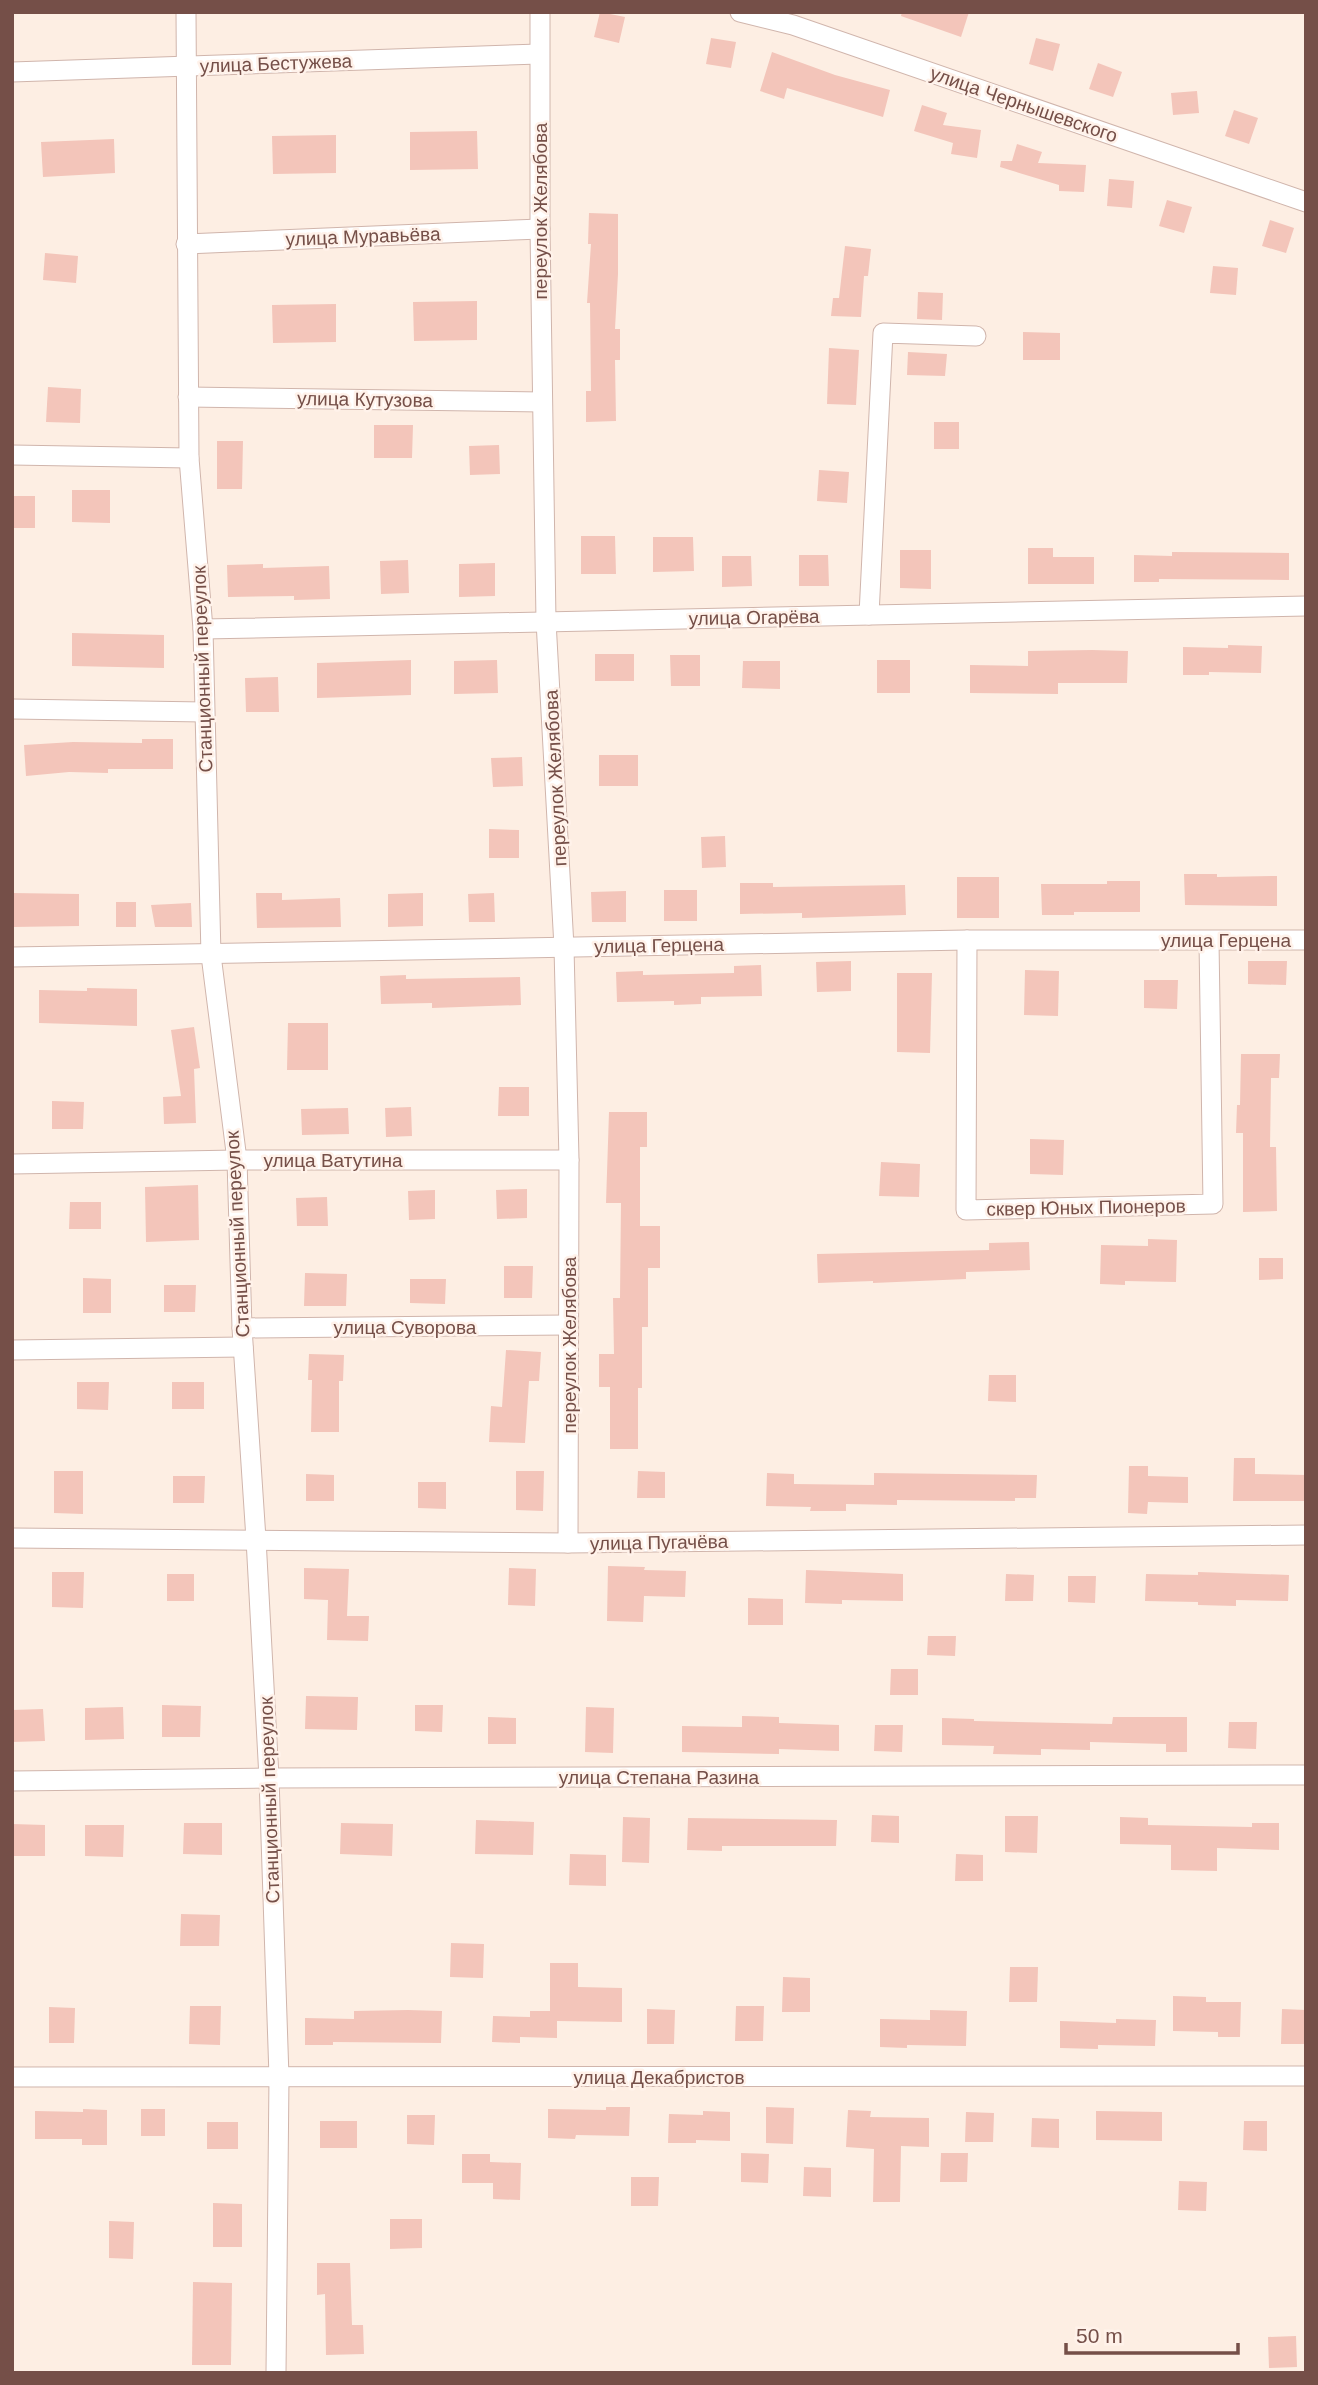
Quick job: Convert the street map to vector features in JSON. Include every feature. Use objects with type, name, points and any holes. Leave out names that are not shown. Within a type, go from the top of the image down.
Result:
[{"type":"street","name":"Станционный переулок","points":[[186,12],[189,458],[203,629],[211,955],[237,1160],[242,1338],[269,1778],[279,2077],[276,2373]]},
{"type":"street","name":"переулок Желябова","points":[[540,12],[540,229],[546,621],[564,947],[569,1160],[568,1544]]},
{"type":"street","name":"улица Чернышевского","points":[[740,12],[793,25],[1306,202]]},
{"type":"street","name":"улица Бестужева","points":[[12,72],[539,54]]},
{"type":"street","name":"улица Муравьёва","points":[[186,244],[540,229]]},
{"type":"street","points":[[869,615],[883,333],[976,336]]},
{"type":"street","name":"улица Кутузова","points":[[188,397],[542,402]]},
{"type":"street","points":[[12,456],[189,458]]},
{"type":"street","name":"улица Огарёва","points":[[203,629],[1306,606]]},
{"type":"street","points":[[12,709],[204,712]]},
{"type":"street","name":"улица Герцена","points":[[12,957],[967,940],[1306,940]]},
{"type":"street","name":"сквер Юных Пионеров","points":[[967,940],[965,1210],[1213,1204],[1209,940]]},
{"type":"street","name":"улица Ватутина","points":[[12,1164],[237,1160],[569,1160]]},
{"type":"street","name":"улица Суворова","points":[[12,1350],[568,1325]]},
{"type":"street","name":"улица Пугачёва","points":[[12,1538],[568,1544],[1306,1535]]},
{"type":"street","name":"улица Степана Разина","points":[[12,1781],[1306,1776]]},
{"type":"street","name":"улица Декабристов","points":[[12,2077],[1306,2076]]},
{"type":"building","points":[[600,12],[625,17],[619,43],[594,37]]},
{"type":"building","points":[[902,12],[969,12],[961,37],[901,16]]},
{"type":"building","points":[[711,38],[736,42],[731,68],[706,64]]},
{"type":"building","points":[[1036,38],[1060,44],[1053,71],[1029,64]]},
{"type":"building","points":[[772,52],[835,75],[890,90],[883,117],[787,88],[784,99],[760,91]]},
{"type":"building","points":[[1098,63],[1122,72],[1113,97],[1089,89]]},
{"type":"building","points":[[1197,91],[1199,113],[1173,115],[1171,93]]},
{"type":"building","points":[[922,105],[947,113],[943,125],[981,130],[977,158],[951,154],[953,143],[914,131]]},
{"type":"building","points":[[1234,110],[1258,118],[1249,144],[1225,136]]},
{"type":"building","points":[[477,131],[478,169],[410,170],[410,132]]},
{"type":"building","points":[[336,135],[336,173],[273,174],[272,136]]},
{"type":"building","points":[[114,139],[115,173],[43,177],[41,142]]},
{"type":"building","points":[[1017,144],[1042,152],[1038,163],[1086,165],[1084,192],[1059,191],[1059,185],[1000,167],[1001,161],[1012,161]]},
{"type":"building","points":[[1109,179],[1134,181],[1132,208],[1107,206]]},
{"type":"building","points":[[1167,200],[1192,207],[1184,233],[1159,226]]},
{"type":"building","points":[[589,213],[618,214],[615,329],[620,329],[620,360],[615,360],[616,421],[586,422],[586,391],[591,391],[590,303],[587,303],[591,244],[588,244]]},
{"type":"building","points":[[1270,220],[1294,228],[1286,253],[1262,246]]},
{"type":"building","points":[[845,246],[871,249],[868,276],[864,276],[861,317],[831,316],[833,298],[839,298]]},
{"type":"building","points":[[45,253],[78,256],[76,283],[43,280]]},
{"type":"building","points":[[1213,266],[1238,268],[1236,295],[1210,293]]},
{"type":"building","points":[[918,292],[943,293],[942,320],[917,319]]},
{"type":"building","points":[[477,301],[477,340],[414,341],[413,302]]},
{"type":"building","points":[[336,304],[336,342],[273,343],[272,305]]},
{"type":"building","points":[[1023,332],[1060,333],[1060,360],[1023,360]]},
{"type":"building","points":[[829,348],[859,350],[856,405],[827,404]]},
{"type":"building","points":[[908,352],[947,354],[945,376],[907,375]]},
{"type":"building","points":[[48,387],[81,389],[80,423],[46,422]]},
{"type":"building","points":[[934,422],[959,422],[959,449],[934,449]]},
{"type":"building","points":[[374,425],[413,425],[412,458],[374,458]]},
{"type":"building","points":[[217,441],[243,441],[242,489],[217,489]]},
{"type":"building","points":[[499,445],[500,474],[470,475],[469,446]]},
{"type":"building","points":[[819,470],[849,472],[847,503],[817,501]]},
{"type":"building","points":[[72,490],[110,490],[110,523],[72,522]]},
{"type":"building","points":[[12,496],[35,496],[35,528],[12,528]]},
{"type":"building","points":[[581,536],[615,536],[616,574],[581,574]]},
{"type":"building","points":[[653,537],[693,537],[694,571],[653,572]]},
{"type":"building","points":[[1028,548],[1053,548],[1053,557],[1094,557],[1094,584],[1028,584]]},
{"type":"building","points":[[900,550],[931,550],[931,589],[900,588]]},
{"type":"building","points":[[1172,552],[1289,553],[1289,580],[1159,579],[1159,582],[1134,582],[1134,555],[1172,556]]},
{"type":"building","points":[[799,555],[828,555],[829,586],[799,586]]},
{"type":"building","points":[[722,556],[751,556],[752,586],[722,587]]},
{"type":"building","points":[[408,560],[409,593],[381,594],[380,561]]},
{"type":"building","points":[[495,563],[495,596],[459,597],[459,564]]},
{"type":"building","points":[[263,564],[263,568],[329,566],[330,599],[294,600],[294,596],[228,597],[227,565]]},
{"type":"building","points":[[72,633],[164,635],[164,668],[72,666]]},
{"type":"building","points":[[1228,645],[1262,646],[1261,673],[1209,672],[1209,675],[1183,675],[1183,647],[1228,648]]},
{"type":"building","points":[[1028,651],[1128,651],[1127,683],[1058,683],[1058,694],[970,693],[970,665],[1028,666]]},
{"type":"building","points":[[595,654],[634,654],[634,681],[595,681]]},
{"type":"building","points":[[670,655],[700,655],[700,686],[671,686]]},
{"type":"building","points":[[411,660],[411,695],[317,698],[317,663]]},
{"type":"building","points":[[497,660],[498,693],[454,694],[454,661]]},
{"type":"building","points":[[877,660],[910,660],[910,693],[877,693]]},
{"type":"building","points":[[743,661],[780,661],[780,689],[742,688]]},
{"type":"building","points":[[278,677],[279,712],[246,712],[245,678]]},
{"type":"building","points":[[142,739],[173,739],[173,769],[108,769],[108,773],[69,772],[26,776],[24,745],[73,742],[142,743]]},
{"type":"building","points":[[599,755],[638,755],[638,786],[599,786]]},
{"type":"building","points":[[522,757],[523,786],[493,787],[491,758]]},
{"type":"building","points":[[489,829],[519,830],[519,858],[489,858]]},
{"type":"building","points":[[725,836],[726,867],[702,868],[701,837]]},
{"type":"building","points":[[1184,874],[1217,874],[1217,877],[1277,876],[1277,906],[1185,905]]},
{"type":"building","points":[[957,877],[999,877],[999,918],[957,918]]},
{"type":"building","points":[[1107,881],[1140,881],[1140,912],[1042,915],[1041,884],[1107,884]]},
{"type":"building","points":[[740,883],[773,883],[773,887],[905,885],[906,915],[802,918],[802,913],[740,914]]},
{"type":"building","points":[[664,890],[697,890],[697,921],[664,921]]},
{"type":"building","points":[[626,891],[626,922],[592,922],[591,892]]},
{"type":"building","points":[[12,893],[79,894],[79,926],[12,927]]},
{"type":"building","points":[[256,893],[282,893],[282,900],[340,898],[341,927],[257,928]]},
{"type":"building","points":[[423,893],[423,926],[388,927],[388,894]]},
{"type":"building","points":[[494,893],[495,922],[469,922],[468,894]]},
{"type":"building","points":[[116,902],[136,902],[136,927],[116,927]]},
{"type":"building","points":[[191,903],[192,927],[155,927],[151,905]]},
{"type":"building","points":[[851,961],[851,991],[817,992],[816,962]]},
{"type":"building","points":[[1248,961],[1287,961],[1286,985],[1248,984]]},
{"type":"building","points":[[761,965],[762,996],[701,997],[701,1004],[674,1005],[674,1001],[617,1002],[616,972],[643,971],[643,975],[734,973],[734,966]]},
{"type":"building","points":[[1025,970],[1059,971],[1058,1016],[1024,1015]]},
{"type":"building","points":[[897,973],[932,973],[930,1053],[897,1052]]},
{"type":"building","points":[[406,975],[406,979],[520,977],[521,1005],[432,1008],[432,1003],[381,1004],[380,976]]},
{"type":"building","points":[[1144,980],[1178,980],[1177,1009],[1144,1008]]},
{"type":"building","points":[[87,988],[137,989],[137,1026],[39,1023],[39,990],[87,991]]},
{"type":"building","points":[[288,1023],[328,1023],[328,1070],[287,1070]]},
{"type":"building","points":[[194,1027],[200,1068],[194,1069],[196,1123],[164,1124],[163,1097],[181,1096],[171,1030]]},
{"type":"building","points":[[1241,1054],[1280,1054],[1279,1078],[1271,1078],[1270,1147],[1276,1147],[1277,1211],[1243,1212],[1243,1133],[1236,1133],[1237,1105],[1240,1105]]},
{"type":"building","points":[[499,1087],[529,1087],[529,1116],[498,1116]]},
{"type":"building","points":[[52,1101],[84,1102],[83,1129],[52,1129]]},
{"type":"building","points":[[411,1107],[412,1136],[386,1137],[385,1108]]},
{"type":"building","points":[[348,1108],[349,1134],[302,1135],[301,1109]]},
{"type":"building","points":[[609,1112],[647,1112],[647,1147],[640,1147],[640,1226],[660,1226],[660,1268],[648,1268],[648,1327],[642,1327],[638,1449],[610,1449],[610,1387],[599,1387],[599,1354],[614,1354],[613,1298],[620,1298],[621,1203],[606,1203]]},
{"type":"building","points":[[1030,1139],[1064,1140],[1063,1175],[1030,1174]]},
{"type":"building","points":[[881,1162],[920,1164],[919,1197],[879,1196]]},
{"type":"building","points":[[198,1185],[199,1240],[146,1242],[145,1187]]},
{"type":"building","points":[[527,1189],[527,1218],[497,1219],[496,1190]]},
{"type":"building","points":[[435,1190],[435,1219],[409,1220],[408,1191]]},
{"type":"building","points":[[327,1197],[328,1226],[297,1226],[296,1198]]},
{"type":"building","points":[[70,1202],[101,1202],[101,1229],[69,1229]]},
{"type":"building","points":[[1148,1239],[1177,1240],[1176,1282],[1125,1281],[1125,1285],[1100,1284],[1101,1245],[1148,1246]]},
{"type":"building","points":[[1029,1242],[1030,1270],[966,1272],[966,1279],[818,1283],[817,1254],[989,1250],[989,1243]]},
{"type":"building","points":[[1259,1258],[1283,1258],[1283,1279],[1259,1280]]},
{"type":"building","points":[[504,1266],[533,1266],[532,1298],[504,1298]]},
{"type":"building","points":[[305,1273],[347,1274],[346,1306],[304,1306]]},
{"type":"building","points":[[83,1278],[111,1279],[111,1313],[83,1313]]},
{"type":"building","points":[[410,1279],[446,1279],[445,1304],[410,1303]]},
{"type":"building","points":[[164,1285],[196,1285],[195,1312],[164,1312]]},
{"type":"building","points":[[506,1350],[541,1352],[539,1381],[529,1381],[525,1443],[489,1442],[491,1406],[502,1407]]},
{"type":"building","points":[[309,1354],[344,1355],[343,1381],[339,1381],[339,1432],[311,1432],[312,1380],[308,1380]]},
{"type":"building","points":[[989,1375],[1016,1375],[1016,1402],[988,1401]]},
{"type":"building","points":[[77,1382],[109,1382],[108,1410],[77,1409]]},
{"type":"building","points":[[172,1382],[204,1382],[204,1409],[172,1409]]},
{"type":"building","points":[[1234,1458],[1255,1458],[1255,1474],[1306,1475],[1306,1501],[1233,1501]]},
{"type":"building","points":[[1129,1466],[1148,1466],[1148,1476],[1188,1477],[1188,1503],[1148,1502],[1147,1514],[1128,1513]]},
{"type":"building","points":[[54,1471],[83,1471],[83,1514],[54,1513]]},
{"type":"building","points":[[516,1471],[544,1471],[543,1511],[516,1510]]},
{"type":"building","points":[[638,1471],[665,1472],[665,1498],[637,1498]]},
{"type":"building","points":[[767,1473],[794,1474],[794,1484],[874,1485],[874,1473],[1037,1475],[1036,1498],[1015,1498],[1015,1501],[897,1500],[897,1505],[846,1504],[846,1511],[810,1511],[811,1507],[766,1506]]},
{"type":"building","points":[[306,1474],[334,1475],[334,1501],[306,1501]]},
{"type":"building","points":[[173,1476],[205,1476],[204,1503],[173,1503]]},
{"type":"building","points":[[418,1482],[446,1482],[446,1509],[418,1508]]},
{"type":"building","points":[[608,1566],[686,1571],[685,1597],[644,1596],[643,1622],[607,1621]]},
{"type":"building","points":[[304,1568],[349,1569],[347,1616],[369,1616],[368,1641],[327,1640],[328,1600],[304,1599]]},
{"type":"building","points":[[509,1568],[536,1569],[535,1606],[508,1605]]},
{"type":"building","points":[[806,1570],[903,1574],[903,1601],[842,1600],[842,1604],[805,1603]]},
{"type":"building","points":[[52,1572],[84,1572],[83,1608],[52,1607]]},
{"type":"building","points":[[1198,1572],[1289,1575],[1288,1601],[1236,1600],[1236,1606],[1145,1601],[1146,1574],[1198,1575]]},
{"type":"building","points":[[167,1574],[194,1574],[194,1601],[167,1601]]},
{"type":"building","points":[[1006,1574],[1034,1575],[1033,1601],[1005,1601]]},
{"type":"building","points":[[1068,1576],[1096,1576],[1095,1603],[1068,1602]]},
{"type":"building","points":[[748,1598],[783,1599],[783,1625],[748,1625]]},
{"type":"building","points":[[928,1636],[956,1636],[955,1656],[927,1655]]},
{"type":"building","points":[[891,1669],[918,1669],[918,1695],[890,1695]]},
{"type":"building","points":[[306,1696],[358,1697],[357,1730],[305,1729]]},
{"type":"building","points":[[162,1705],[201,1706],[200,1737],[162,1737]]},
{"type":"building","points":[[415,1705],[443,1705],[442,1732],[415,1731]]},
{"type":"building","points":[[123,1707],[124,1739],[85,1740],[85,1708]]},
{"type":"building","points":[[586,1707],[614,1708],[613,1753],[585,1752]]},
{"type":"building","points":[[43,1709],[45,1741],[12,1742],[12,1710]]},
{"type":"building","points":[[742,1716],[779,1717],[779,1723],[839,1725],[839,1751],[779,1749],[779,1754],[682,1752],[682,1726],[742,1727]]},
{"type":"building","points":[[488,1717],[516,1718],[516,1744],[488,1744]]},
{"type":"building","points":[[1113,1717],[1187,1717],[1187,1752],[1166,1752],[1166,1744],[1090,1742],[1090,1750],[1041,1749],[1041,1755],[993,1754],[994,1746],[942,1745],[942,1718],[1112,1724]]},
{"type":"building","points":[[1229,1722],[1257,1722],[1256,1749],[1228,1748]]},
{"type":"building","points":[[875,1725],[903,1725],[902,1752],[874,1751]]},
{"type":"building","points":[[872,1815],[899,1816],[899,1843],[871,1842]]},
{"type":"building","points":[[1005,1816],[1038,1816],[1037,1853],[1005,1852]]},
{"type":"building","points":[[623,1817],[650,1818],[649,1863],[622,1862]]},
{"type":"building","points":[[1120,1817],[1148,1818],[1148,1825],[1252,1827],[1252,1823],[1279,1823],[1279,1850],[1217,1848],[1217,1871],[1171,1870],[1171,1845],[1120,1844]]},
{"type":"building","points":[[688,1818],[837,1820],[836,1846],[722,1846],[722,1851],[687,1850]]},
{"type":"building","points":[[476,1820],[534,1822],[533,1855],[475,1854]]},
{"type":"building","points":[[184,1823],[222,1823],[222,1855],[183,1854]]},
{"type":"building","points":[[341,1823],[393,1824],[392,1856],[340,1854]]},
{"type":"building","points":[[12,1824],[45,1825],[45,1856],[12,1856]]},
{"type":"building","points":[[85,1825],[124,1825],[123,1857],[85,1856]]},
{"type":"building","points":[[570,1854],[606,1855],[606,1886],[569,1885]]},
{"type":"building","points":[[956,1854],[983,1855],[983,1881],[955,1881]]},
{"type":"building","points":[[181,1914],[220,1915],[219,1946],[180,1946]]},
{"type":"building","points":[[451,1943],[484,1944],[483,1978],[450,1977]]},
{"type":"building","points":[[550,1963],[578,1963],[578,1987],[622,1988],[622,2022],[557,2021],[557,2038],[520,2037],[520,2043],[492,2042],[493,2016],[530,2017],[530,2011],[550,2011]]},
{"type":"building","points":[[1010,1967],[1038,1967],[1037,2002],[1009,2002]]},
{"type":"building","points":[[783,1977],[810,1978],[810,2012],[782,2012]]},
{"type":"building","points":[[1173,1996],[1206,1997],[1206,2002],[1241,2002],[1240,2037],[1218,2037],[1218,2032],[1173,2031]]},
{"type":"building","points":[[190,2006],[221,2006],[220,2045],[189,2044]]},
{"type":"building","points":[[736,2006],[764,2006],[763,2041],[735,2041]]},
{"type":"building","points":[[49,2007],[75,2008],[74,2043],[49,2043]]},
{"type":"building","points":[[647,2009],[675,2010],[674,2044],[647,2044]]},
{"type":"building","points":[[1282,2009],[1306,2010],[1306,2044],[1281,2044]]},
{"type":"building","points":[[930,2010],[967,2011],[966,2046],[880,2047],[880,2019],[930,2020]]},
{"type":"building","points":[[354,2011],[442,2011],[441,2043],[333,2042],[333,2045],[305,2045],[305,2018],[354,2019]]},
{"type":"building","points":[[1116,2019],[1156,2020],[1155,2046],[1098,2045],[1098,2049],[1060,2048],[1060,2021],[1116,2023]]},
{"type":"building","points":[[606,2107],[630,2107],[629,2136],[576,2135],[575,2139],[548,2138],[548,2109],[606,2110]]},
{"type":"building","points":[[766,2107],[794,2108],[793,2144],[766,2143]]},
{"type":"building","points":[[83,2109],[107,2110],[107,2145],[82,2145],[82,2139],[35,2139],[35,2111],[83,2112]]},
{"type":"building","points":[[141,2109],[165,2109],[165,2136],[141,2136]]},
{"type":"building","points":[[848,2110],[871,2111],[870,2117],[929,2118],[929,2147],[901,2146],[900,2202],[873,2202],[874,2149],[846,2147]]},
{"type":"building","points":[[703,2111],[730,2112],[730,2141],[668,2143],[669,2114],[703,2115]]},
{"type":"building","points":[[1096,2111],[1162,2112],[1162,2141],[1096,2140]]},
{"type":"building","points":[[966,2112],[994,2113],[993,2142],[965,2142]]},
{"type":"building","points":[[407,2115],[435,2115],[434,2145],[407,2144]]},
{"type":"building","points":[[1032,2118],[1059,2119],[1059,2148],[1031,2147]]},
{"type":"building","points":[[320,2121],[357,2121],[357,2148],[320,2148]]},
{"type":"building","points":[[1244,2121],[1267,2121],[1267,2151],[1243,2150]]},
{"type":"building","points":[[207,2122],[238,2122],[238,2149],[207,2149]]},
{"type":"building","points":[[741,2153],[769,2154],[768,2183],[741,2182]]},
{"type":"building","points":[[941,2153],[968,2153],[967,2182],[940,2182]]},
{"type":"building","points":[[462,2154],[490,2154],[490,2162],[521,2163],[520,2200],[493,2199],[493,2183],[462,2183]]},
{"type":"building","points":[[804,2167],[831,2168],[831,2197],[803,2196]]},
{"type":"building","points":[[631,2177],[659,2177],[658,2206],[631,2206]]},
{"type":"building","points":[[1179,2181],[1207,2182],[1206,2211],[1178,2210]]},
{"type":"building","points":[[213,2203],[242,2204],[242,2247],[213,2247]]},
{"type":"building","points":[[390,2219],[422,2219],[422,2248],[390,2249]]},
{"type":"building","points":[[109,2221],[134,2222],[133,2259],[109,2258]]},
{"type":"building","points":[[317,2263],[350,2263],[352,2325],[363,2325],[364,2354],[326,2355],[325,2294],[317,2295]]},
{"type":"building","points":[[193,2282],[232,2283],[231,2365],[192,2365]]},
{"type":"building","points":[[1296,2336],[1297,2367],[1269,2368],[1268,2337]]}]
